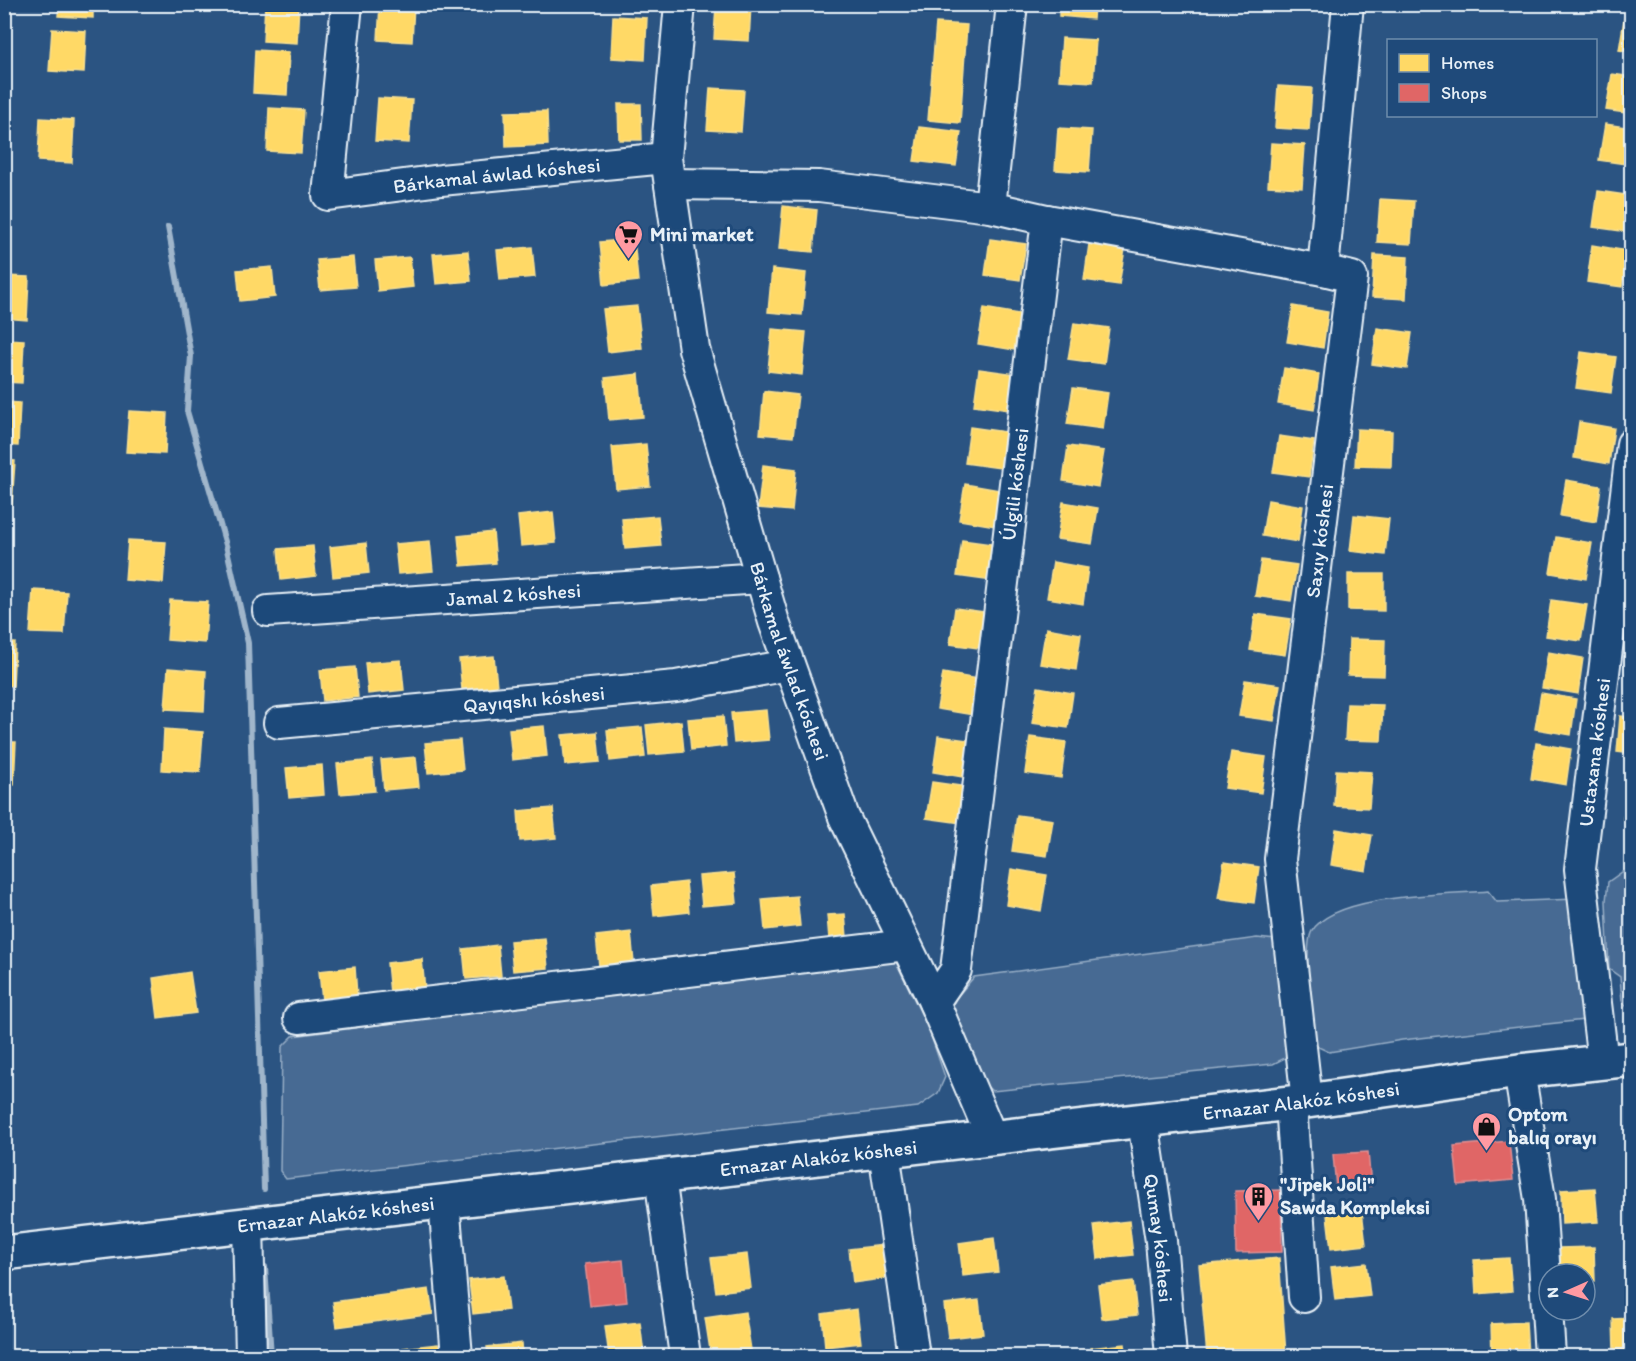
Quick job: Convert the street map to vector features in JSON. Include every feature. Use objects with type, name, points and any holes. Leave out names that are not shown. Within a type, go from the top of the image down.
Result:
[{"type":"main road","name":"Ernazar Alakóz kóshesi","points":[[4,1253],[1143,1121],[1519,1071],[1618,1061]]},
{"type":"street","name":"Bárkamal áwlad kóshesi","points":[[347,4],[328,195],[441,180],[668,171]]},
{"type":"street","name":"Bárkamal áwlad kóshesi","points":[[680,4],[668,171],[694,349],[761,578],[789,665],[844,817],[934,1002],[992,1138]]},
{"type":"street","points":[[990,207],[1012,4]]},
{"type":"street","points":[[668,171],[819,186],[990,207],[1047,220],[1323,270],[1348,4]]},
{"type":"street","name":"Úlgili kóshesi","points":[[934,1002],[956,970],[1047,220]]},
{"type":"street","name":"Saxıy kóshesi","points":[[1304,1297],[1299,1102],[1280,859],[1352,277],[1323,270]]},
{"type":"street","name":"Ustaxana kóshesi","points":[[1618,1061],[1580,869],[1632,444]]},
{"type":"street","name":"Jamal 2 kóshesi","points":[[268,611],[761,578]]},
{"type":"street","name":"Qayıqshı kóshesi","points":[[279,723],[676,686],[789,665]]},
{"type":"street","points":[[299,1018],[906,945]]},
{"type":"street","points":[[1519,1071],[1540,1199],[1550,1356]]},
{"type":"street","name":"Qumay kóshesi","points":[[1143,1121],[1161,1241],[1171,1356]]},
{"type":"street","points":[[884,1151],[914,1356]]},
{"type":"street","points":[[660,1177],[685,1356]]},
{"type":"street","points":[[444,1202],[457,1356]]},
{"type":"street","points":[[248,1223],[251,1356]]},
{"type":"shaded area","points":[[1632,870],[1631,1012],[1622,1001],[1620,977],[1609,969],[1606,901],[1608,882],[1622,872]]},
{"type":"shaded area","points":[[1488,891],[1497,902],[1576,899],[1584,1020],[1402,1040],[1329,1052],[1314,1045],[1310,1032],[1308,949],[1312,931],[1325,919],[1344,909],[1393,898]]},
{"type":"shaded area","points":[[1257,938],[1276,940],[1294,1048],[1285,1058],[1273,1064],[992,1091],[975,1075],[950,1012],[956,998],[974,977]]},
{"type":"shaded area","points":[[894,958],[929,1030],[945,1077],[938,1093],[918,1107],[286,1179],[280,1171],[282,1047],[293,1036]]},
{"type":"building: Homes","points":[[59,4],[93,4],[93,18],[58,16]]},
{"type":"building: Homes","points":[[265,4],[299,4],[297,43],[263,41]]},
{"type":"building: Homes","points":[[380,4],[414,4],[412,42],[378,40]]},
{"type":"building: Homes","points":[[716,4],[751,4],[749,41],[714,39]]},
{"type":"building: Homes","points":[[1059,4],[1094,4],[1093,19],[1059,16]]},
{"type":"building: Homes","points":[[1401,4],[1435,4],[1435,9],[1400,7]]},
{"type":"building: Homes","points":[[1625,14],[1632,15],[1632,52],[1619,50]]},
{"type":"building: Homes","points":[[613,16],[647,18],[645,60],[611,58]]},
{"type":"building: Homes","points":[[936,23],[967,25],[960,123],[928,120]]},
{"type":"building: Homes","points":[[52,29],[86,31],[84,73],[49,71]]},
{"type":"building: Homes","points":[[1062,38],[1096,40],[1093,82],[1059,80]]},
{"type":"building: Homes","points":[[255,50],[289,52],[287,95],[253,93]]},
{"type":"building: Homes","points":[[1612,74],[1632,77],[1632,114],[1606,110]]},
{"type":"building: Homes","points":[[1278,86],[1312,88],[1309,130],[1275,128]]},
{"type":"building: Homes","points":[[710,88],[744,90],[741,132],[707,130]]},
{"type":"building: Homes","points":[[378,98],[412,100],[409,143],[375,141]]},
{"type":"building: Homes","points":[[618,104],[641,104],[642,140],[619,140]]},
{"type":"building: Homes","points":[[269,108],[304,110],[301,153],[267,151]]},
{"type":"building: Homes","points":[[547,111],[548,145],[506,147],[505,112]]},
{"type":"building: Homes","points":[[40,118],[74,120],[72,163],[38,161]]},
{"type":"building: Homes","points":[[1605,124],[1632,128],[1632,165],[1599,160]]},
{"type":"building: Homes","points":[[919,127],[961,132],[956,166],[914,161]]},
{"type":"building: Homes","points":[[1058,128],[1092,130],[1089,172],[1055,170]]},
{"type":"building: Homes","points":[[1271,143],[1305,145],[1302,188],[1268,186]]},
{"type":"building: Homes","points":[[1598,191],[1632,196],[1628,232],[1593,227]]},
{"type":"building: Homes","points":[[1380,199],[1414,201],[1411,244],[1377,242]]},
{"type":"building: Homes","points":[[783,206],[817,210],[813,252],[779,249]]},
{"type":"building: Homes","points":[[634,239],[638,281],[604,285],[600,242]]},
{"type":"building: Homes","points":[[990,239],[1026,244],[1020,280],[985,275]]},
{"type":"building: Homes","points":[[1089,244],[1125,249],[1119,285],[1084,280]]},
{"type":"building: Homes","points":[[1592,245],[1628,251],[1622,287],[1587,282]]},
{"type":"building: Homes","points":[[532,247],[535,277],[500,280],[497,250]]},
{"type":"building: Homes","points":[[468,251],[471,281],[436,284],[433,254]]},
{"type":"building: Homes","points":[[1374,255],[1408,257],[1406,299],[1372,297]]},
{"type":"building: Homes","points":[[353,257],[356,287],[320,290],[317,260]]},
{"type":"building: Homes","points":[[410,257],[413,287],[378,291],[375,260]]},
{"type":"building: Homes","points":[[272,267],[275,297],[240,301],[237,270]]},
{"type":"building: Homes","points":[[772,269],[806,273],[802,315],[768,312]]},
{"type":"building: Homes","points":[[4,276],[29,277],[27,320],[4,318]]},
{"type":"building: Homes","points":[[637,306],[642,348],[608,352],[603,309]]},
{"type":"building: Homes","points":[[1293,306],[1328,312],[1323,348],[1287,342]]},
{"type":"building: Homes","points":[[984,308],[1019,314],[1014,350],[978,344]]},
{"type":"building: Homes","points":[[1074,323],[1109,328],[1104,364],[1068,359]]},
{"type":"building: Homes","points":[[1377,328],[1412,333],[1407,369],[1372,364]]},
{"type":"building: Homes","points":[[772,329],[806,332],[802,375],[768,371]]},
{"type":"building: Homes","points":[[4,339],[24,340],[22,383],[4,382]]},
{"type":"building: Homes","points":[[1581,352],[1616,357],[1611,393],[1576,388]]},
{"type":"building: Homes","points":[[1284,368],[1319,374],[1314,410],[1278,404]]},
{"type":"building: Homes","points":[[979,369],[1015,374],[1009,410],[974,405]]},
{"type":"building: Homes","points":[[639,374],[643,417],[609,420],[605,378]]},
{"type":"building: Homes","points":[[1073,388],[1108,393],[1103,429],[1067,424]]},
{"type":"building: Homes","points":[[764,391],[798,395],[793,437],[760,434]]},
{"type":"building: Homes","points":[[4,402],[20,403],[18,446],[4,445]]},
{"type":"building: Homes","points":[[129,411],[167,413],[165,454],[126,452]]},
{"type":"building: Homes","points":[[1579,422],[1614,428],[1609,464],[1574,458]]},
{"type":"building: Homes","points":[[970,427],[1005,432],[1000,468],[965,463]]},
{"type":"building: Homes","points":[[1357,429],[1392,431],[1391,467],[1355,466]]},
{"type":"building: Homes","points":[[1279,436],[1314,441],[1309,477],[1273,472]]},
{"type":"building: Homes","points":[[646,444],[650,486],[616,489],[612,447]]},
{"type":"building: Homes","points":[[1068,446],[1104,451],[1098,487],[1063,481]]},
{"type":"building: Homes","points":[[4,460],[15,461],[12,504],[4,503]]},
{"type":"building: Homes","points":[[763,465],[796,469],[792,511],[758,508]]},
{"type":"building: Homes","points":[[1566,480],[1601,486],[1596,522],[1560,516]]},
{"type":"building: Homes","points":[[965,484],[1000,490],[995,526],[959,520]]},
{"type":"building: Homes","points":[[1268,500],[1303,506],[1298,542],[1262,536]]},
{"type":"building: Homes","points":[[1063,502],[1098,508],[1092,544],[1057,539]]},
{"type":"building: Homes","points":[[553,512],[556,543],[521,546],[518,516]]},
{"type":"building: Homes","points":[[1354,515],[1389,519],[1385,555],[1350,551]]},
{"type":"building: Homes","points":[[658,516],[661,546],[625,549],[622,519]]},
{"type":"building: Homes","points":[[4,523],[8,523],[6,566],[4,566]]},
{"type":"building: Homes","points":[[493,532],[496,563],[461,566],[458,536]]},
{"type":"building: Homes","points":[[1556,537],[1592,543],[1586,579],[1550,573]]},
{"type":"building: Homes","points":[[128,540],[166,542],[163,583],[125,580]]},
{"type":"building: Homes","points":[[962,540],[998,545],[992,581],[957,576]]},
{"type":"building: Homes","points":[[430,541],[433,571],[398,574],[395,544]]},
{"type":"building: Homes","points":[[366,543],[369,573],[333,577],[330,547]]},
{"type":"building: Homes","points":[[313,546],[316,576],[281,580],[278,549]]},
{"type":"building: Homes","points":[[1261,560],[1297,565],[1291,601],[1255,596]]},
{"type":"building: Homes","points":[[1053,562],[1088,568],[1083,604],[1047,598]]},
{"type":"building: Homes","points":[[1348,574],[1384,574],[1384,611],[1348,610]]},
{"type":"building: Homes","points":[[33,590],[67,592],[64,634],[30,633]]},
{"type":"building: Homes","points":[[170,600],[208,602],[205,643],[167,640]]},
{"type":"building: Homes","points":[[1551,600],[1587,605],[1581,641],[1546,636]]},
{"type":"building: Homes","points":[[955,608],[991,613],[985,649],[950,644]]},
{"type":"building: Homes","points":[[1255,614],[1291,619],[1285,655],[1250,650]]},
{"type":"building: Homes","points":[[1046,628],[1081,634],[1076,670],[1040,664]]},
{"type":"building: Homes","points":[[1349,639],[1385,640],[1384,676],[1348,675]]},
{"type":"building: Homes","points":[[4,643],[15,643],[13,686],[4,685]]},
{"type":"building: Homes","points":[[1548,652],[1583,658],[1578,694],[1542,688]]},
{"type":"building: Homes","points":[[494,656],[497,686],[462,689],[459,659]]},
{"type":"building: Homes","points":[[401,660],[404,690],[368,694],[365,663]]},
{"type":"building: Homes","points":[[355,667],[358,697],[323,701],[320,670]]},
{"type":"building: Homes","points":[[168,668],[206,671],[204,711],[165,709]]},
{"type":"building: Homes","points":[[943,673],[978,679],[973,715],[937,709]]},
{"type":"building: Homes","points":[[1245,680],[1280,685],[1274,721],[1239,716]]},
{"type":"building: Homes","points":[[1038,687],[1073,693],[1068,728],[1032,723]]},
{"type":"building: Homes","points":[[1541,693],[1576,699],[1571,735],[1535,729]]},
{"type":"building: Homes","points":[[1347,704],[1383,705],[1381,741],[1345,740]]},
{"type":"building: Homes","points":[[766,710],[769,740],[734,743],[731,713]]},
{"type":"building: Homes","points":[[723,716],[726,746],[691,750],[688,719]]},
{"type":"building: Homes","points":[[1620,716],[1632,717],[1632,754],[1617,752]]},
{"type":"building: Homes","points":[[681,721],[684,752],[649,755],[646,725]]},
{"type":"building: Homes","points":[[544,726],[547,756],[512,760],[509,729]]},
{"type":"building: Homes","points":[[642,727],[645,757],[610,761],[607,730]]},
{"type":"building: Homes","points":[[164,729],[203,732],[200,772],[162,770]]},
{"type":"building: Homes","points":[[597,732],[600,762],[565,765],[562,735]]},
{"type":"building: Homes","points":[[938,736],[974,741],[968,778],[933,772]]},
{"type":"building: Homes","points":[[1030,737],[1066,742],[1061,778],[1025,773]]},
{"type":"building: Homes","points":[[460,740],[463,770],[428,773],[425,743]]},
{"type":"building: Homes","points":[[4,742],[16,742],[14,785],[4,784]]},
{"type":"building: Homes","points":[[1536,743],[1571,749],[1566,785],[1531,779]]},
{"type":"building: Homes","points":[[1231,752],[1266,757],[1261,793],[1225,788]]},
{"type":"building: Homes","points":[[416,757],[419,787],[384,790],[381,760]]},
{"type":"building: Homes","points":[[372,760],[375,791],[340,794],[337,764]]},
{"type":"building: Homes","points":[[322,765],[324,795],[289,798],[286,768]]},
{"type":"building: Homes","points":[[1336,770],[1372,772],[1369,808],[1334,806]]},
{"type":"building: Homes","points":[[932,782],[967,787],[961,823],[926,818]]},
{"type":"building: Homes","points":[[1629,783],[1632,783],[1632,820],[1623,819]]},
{"type":"building: Homes","points":[[553,808],[556,838],[520,841],[518,811]]},
{"type":"building: Homes","points":[[1017,815],[1053,820],[1047,856],[1012,851]]},
{"type":"building: Homes","points":[[1336,829],[1372,835],[1366,871],[1331,865]]},
{"type":"building: Homes","points":[[1224,862],[1259,867],[1254,903],[1218,898]]},
{"type":"building: Homes","points":[[1011,869],[1047,875],[1041,911],[1006,905]]},
{"type":"building: Homes","points":[[734,873],[737,903],[702,906],[699,876]]},
{"type":"building: Homes","points":[[686,882],[689,912],[654,916],[651,886]]},
{"type":"building: Homes","points":[[797,896],[800,926],[765,930],[762,899]]},
{"type":"building: Homes","points":[[845,914],[847,937],[829,939],[827,915]]},
{"type":"building: Homes","points":[[631,932],[634,963],[599,966],[596,936]]},
{"type":"building: Homes","points":[[545,938],[548,968],[513,971],[510,941]]},
{"type":"building: Homes","points":[[498,945],[501,976],[466,979],[463,949]]},
{"type":"building: Homes","points":[[422,959],[425,990],[390,993],[387,963]]},
{"type":"building: Homes","points":[[355,967],[357,997],[322,1001],[319,971]]},
{"type":"building: Homes","points":[[190,972],[196,1013],[158,1018],[153,978]]},
{"type":"building: Homes","points":[[1595,1188],[1598,1222],[1562,1224],[1561,1190]]},
{"type":"building: Homes","points":[[1362,1211],[1366,1245],[1331,1249],[1327,1215]]},
{"type":"building: Homes","points":[[1129,1221],[1133,1255],[1098,1259],[1094,1225]]},
{"type":"building: Homes","points":[[994,1238],[998,1272],[963,1276],[959,1243]]},
{"type":"building: Homes","points":[[884,1245],[888,1278],[853,1283],[849,1249]]},
{"type":"building: Homes","points":[[1594,1247],[1594,1262],[1560,1262],[1559,1248]]},
{"type":"building: Homes","points":[[747,1254],[751,1288],[716,1292],[711,1258]]},
{"type":"building: Homes","points":[[1279,1258],[1286,1355],[1207,1356],[1199,1265]]},
{"type":"building: Homes","points":[[1509,1258],[1512,1291],[1476,1294],[1474,1260]]},
{"type":"building: Homes","points":[[1366,1263],[1370,1296],[1335,1300],[1331,1267]]},
{"type":"building: Homes","points":[[504,1276],[508,1310],[473,1314],[469,1280]]},
{"type":"building: Homes","points":[[1133,1281],[1137,1315],[1102,1319],[1098,1285]]},
{"type":"building: Homes","points":[[429,1289],[433,1314],[337,1327],[333,1302]]},
{"type":"building: Homes","points":[[979,1300],[983,1334],[948,1338],[944,1304]]},
{"type":"building: Homes","points":[[857,1309],[861,1343],[825,1347],[822,1314]]},
{"type":"building: Homes","points":[[745,1312],[752,1356],[711,1356],[705,1318]]},
{"type":"building: Homes","points":[[1632,1318],[1632,1350],[1614,1351],[1613,1319]]},
{"type":"building: Homes","points":[[640,1322],[644,1355],[609,1356],[605,1326]]},
{"type":"building: Homes","points":[[1526,1322],[1528,1356],[1492,1356],[1491,1324]]},
{"type":"building: Homes","points":[[522,1343],[523,1356],[488,1356],[487,1347]]},
{"type":"building: Homes","points":[[438,1344],[440,1356],[404,1356],[403,1348]]},
{"type":"building: Homes","points":[[1125,1344],[1127,1356],[1091,1356],[1090,1348]]},
{"type":"building: Shops","points":[[1509,1141],[1513,1180],[1458,1185],[1454,1146]]},
{"type":"building: Shops","points":[[1368,1152],[1371,1186],[1336,1188],[1333,1154]]},
{"type":"building: Shops","name":"\"Jipek Joli\" Sawda Kompleksi","points":[[1281,1190],[1282,1252],[1236,1253],[1235,1191]]},
{"type":"building: Shops","points":[[623,1260],[627,1302],[590,1306],[585,1264]]},
{"type":"waterway","points":[[168,227],[191,356],[187,411],[226,545],[248,643],[264,1189]]},
{"type":"waterway","points":[[265,1267],[271,1356]]},
{"type":"place","name":"Mini market","points":[[629,260]]},
{"type":"place","name":"Optom balıq orayı","points":[[1487,1152]]},
{"type":"place","name":"\"Jipek Joli\" Sawda Kompleksi","points":[[1259,1222]]}]
